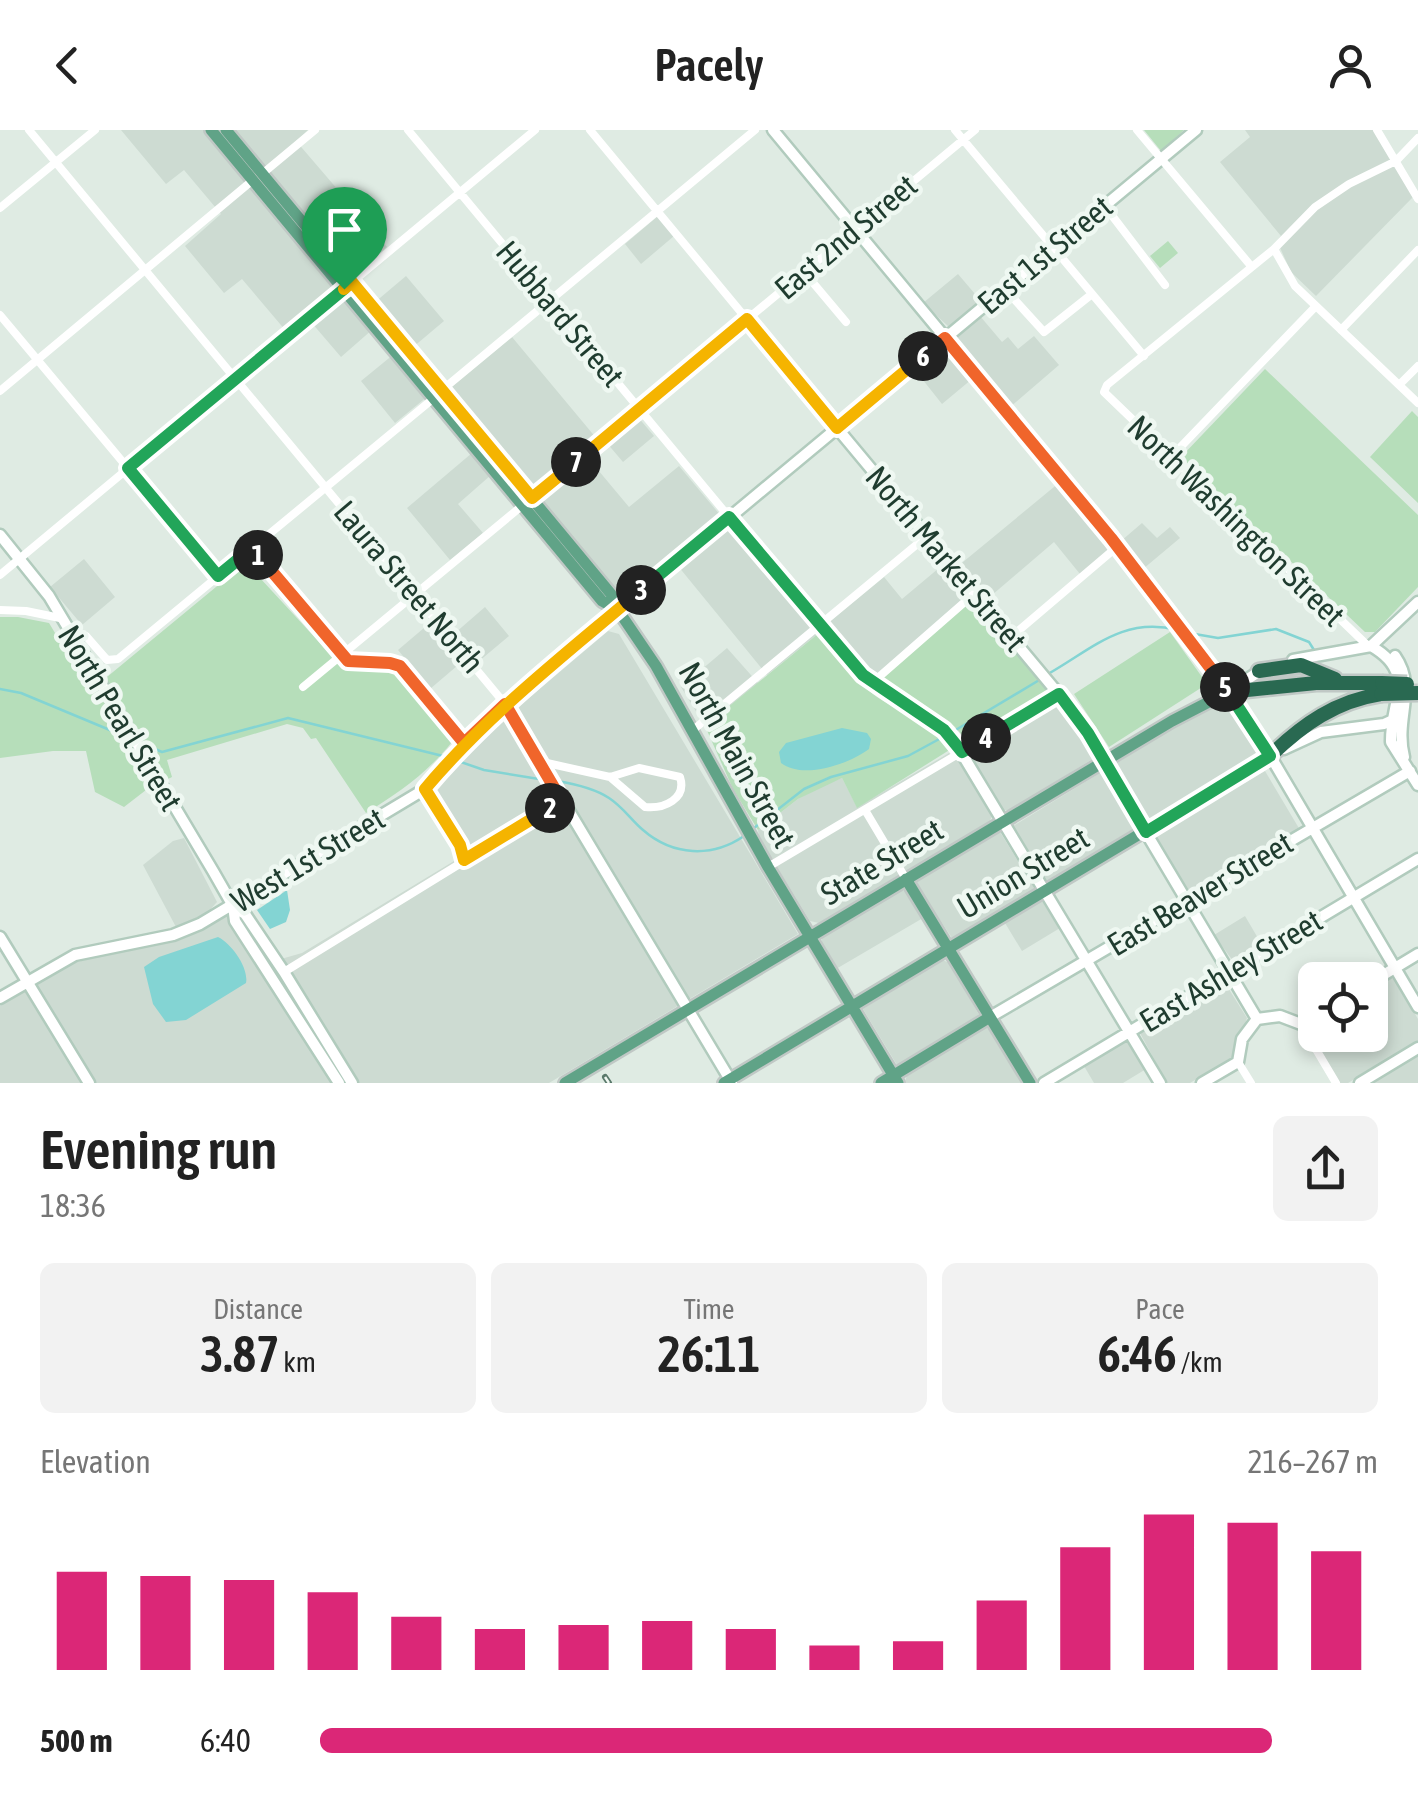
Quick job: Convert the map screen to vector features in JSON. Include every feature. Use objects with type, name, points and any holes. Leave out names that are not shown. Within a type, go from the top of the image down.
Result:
[{"type":"highway","points":[[1259,671],[1302,665],[1346,682],[1418,692]]},
{"type":"highway","points":[[1228,692],[1346,682]]},
{"type":"highway","points":[[1270,756],[1318,716],[1382,688],[1418,684]]},
{"type":"main road","name":"North Main Street","points":[[212,130],[258,177],[528,502],[602,601],[618,610],[656,666],[743,824],[896,1079]]},
{"type":"main road","name":"North Main Street","points":[[226,130],[258,177]]},
{"type":"main road","name":"State Street","points":[[566,1083],[1228,692]]},
{"type":"main road","name":"Union Street","points":[[729,1082],[1270,756]]},
{"type":"main road","points":[[906,879],[1030,1083]]},
{"type":"main road","points":[[881,1083],[896,1079],[990,1017]]},
{"type":"street","name":"Laura Street North","points":[[29,130],[505,704],[729,1082]]},
{"type":"street","points":[[0,208],[95,130]]},
{"type":"street","points":[[0,392],[315,130]]},
{"type":"street","name":"Hubbard Street","points":[[408,130],[820,625],[872,683],[948,734],[1160,1083]]},
{"type":"street","points":[[0,575],[535,130]]},
{"type":"street","name":"North Market Street","points":[[590,130],[1059,694],[1104,762],[1257,1020]]},
{"type":"street","points":[[72,637],[86,636],[106,660],[118,659],[755,130]]},
{"type":"street","points":[[774,130],[1118,546],[1228,692],[1270,756],[1418,1008]]},
{"type":"street","points":[[955,130],[1144,356],[1274,249],[1315,206],[1348,184],[1396,161],[1418,138]]},
{"type":"street","name":"East 2nd Street","points":[[303,687],[975,130]]},
{"type":"street","points":[[1137,130],[1252,266]]},
{"type":"street","name":"East 1st Street","points":[[618,610],[1196,130]]},
{"type":"street","points":[[1376,130],[1418,199]]},
{"type":"street","points":[[1104,205],[1165,286]]},
{"type":"street","points":[[1274,249],[1295,286],[1418,404]]},
{"type":"street","points":[[1341,330],[1418,250]]},
{"type":"street","points":[[804,272],[846,322]]},
{"type":"street","points":[[1004,288],[1044,332],[1092,294]]},
{"type":"street","points":[[1170,458],[1316,306]]},
{"type":"street","points":[[0,314],[218,576]]},
{"type":"street","name":"North Washington Street","points":[[1144,356],[1104,392],[1357,638],[1390,659],[1400,677],[1390,740],[1418,785]]},
{"type":"street","points":[[1399,386],[1418,366]]},
{"type":"street","name":"North Pearl Street","points":[[0,535],[49,596],[232,906],[236,921],[339,1083]]},
{"type":"street","points":[[692,730],[927,536]]},
{"type":"street","points":[[1010,637],[1118,546]]},
{"type":"street","points":[[252,548],[342,656],[354,663],[400,666],[460,747]]},
{"type":"street","points":[[872,683],[975,593]]},
{"type":"street","points":[[1228,692],[1259,671],[1284,662],[1372,646],[1418,602]]},
{"type":"street","points":[[0,610],[26,610],[60,618]]},
{"type":"street","name":"West 1st Street","points":[[0,998],[75,955],[173,935],[232,906],[425,789],[460,747],[505,704],[618,610]]},
{"type":"street","name":"North Washington Street","points":[[1372,646],[1388,650],[1406,669],[1412,688],[1401,742],[1410,771]]},
{"type":"street","points":[[768,867],[1059,694]]},
{"type":"street","points":[[1394,720],[1407,708]]},
{"type":"street","name":"Union Street","points":[[1270,756],[1316,733],[1394,720]]},
{"type":"street","points":[[1357,728],[1378,735],[1394,750]]},
{"type":"street","points":[[538,761],[610,777],[645,807],[666,806],[679,795],[682,786],[680,777],[639,768],[610,777]]},
{"type":"street","name":"East Beaver Street","points":[[990,1017],[1410,771]]},
{"type":"street","points":[[425,789],[460,845],[464,860]]},
{"type":"street","points":[[284,972],[562,801]]},
{"type":"street","points":[[864,810],[906,879]]},
{"type":"street","name":"East Ashley Street","points":[[1044,1083],[1418,859]]},
{"type":"street","name":"North Pearl Street","points":[[232,906],[245,914],[352,1083]]},
{"type":"street","points":[[0,937],[89,1083]]},
{"type":"street","points":[[1388,972],[1418,954]]},
{"type":"street","points":[[1250,1083],[1238,1062],[1242,1039],[1257,1020],[1280,1016],[1298,1023]]},
{"type":"street","points":[[1360,1083],[1418,1048]]},
{"type":"street","points":[[1318,1052],[1336,1083]]},
{"type":"street","points":[[1202,1083],[1238,1062]]},
{"type":"shaded area","points":[[121,130],[207,130],[373,329],[341,357],[305,315],[286,331],[242,279],[224,293],[185,246],[221,214],[184,170],[166,184]]},
{"type":"shaded area","points":[[231,130],[308,130],[296,141],[387,247],[352,276]]},
{"type":"shaded area","points":[[1245,130],[1373,130],[1413,197],[1316,296],[1291,272],[1277,241],[1281,236],[1220,162],[1250,137]]},
{"type":"shaded area","points":[[658,216],[674,236],[641,264],[625,244]]},
{"type":"shaded area","points":[[958,274],[981,301],[949,327],[923,303]]},
{"type":"shaded area","points":[[406,276],[444,321],[412,348],[374,303]]},
{"type":"shaded area","points":[[980,316],[1002,342],[1008,337],[1018,349],[1034,336],[1059,365],[1009,408],[955,343],[957,335]]},
{"type":"shaded area","points":[[512,337],[602,445],[588,458],[629,507],[679,466],[721,516],[624,597],[601,577],[447,391]]},
{"type":"shaded area","points":[[945,347],[972,379],[942,404],[915,370]]},
{"type":"shaded area","points":[[394,354],[428,396],[395,423],[361,381]]},
{"type":"shaded area","points":[[637,416],[654,436],[623,462],[606,442]]},
{"type":"shaded area","points":[[472,453],[491,475],[458,504],[483,533],[450,560],[407,508]]},
{"type":"shaded area","points":[[1060,482],[1113,547],[1080,574],[1054,542],[985,601],[957,567]]},
{"type":"shaded area","points":[[1142,523],[1157,538],[1170,527],[1180,538],[1143,569],[1121,541]]},
{"type":"shaded area","points":[[728,527],[819,633],[767,675],[678,566]]},
{"type":"shaded area","points":[[84,559],[115,597],[82,625],[50,587]]},
{"type":"shaded area","points":[[945,563],[973,599],[879,681],[872,677],[827,624],[884,577],[902,599]]},
{"type":"shaded area","points":[[485,607],[509,636],[478,662],[471,654],[430,689],[398,650],[431,622],[447,640]]},
{"type":"shaded area","points":[[608,631],[619,634],[798,934],[549,1083],[0,1083],[0,1006],[71,964],[187,937],[245,905],[281,959],[302,953],[459,858],[423,797],[476,743]]},
{"type":"shaded area","points":[[727,648],[758,683],[705,726],[681,687]]},
{"type":"shaded area","points":[[1051,694],[1073,721],[1094,758],[1010,810],[1003,810],[971,755],[969,743]]},
{"type":"shaded area","points":[[1225,703],[1245,726],[1257,755],[1153,820],[1145,818],[1115,764],[1187,720]]},
{"type":"shaded area","points":[[949,753],[960,763],[992,815],[990,821],[819,923],[810,921],[758,830],[798,799],[824,785],[842,778],[857,807]]},
{"type":"shaded area","points":[[1265,771],[1300,830],[1196,892],[1189,892],[1157,833]]},
{"type":"shaded area","points":[[1100,773],[1105,775],[1135,828],[1047,881],[1013,826]]},
{"type":"shaded area","points":[[1000,832],[1035,889],[952,938],[916,884]]},
{"type":"shaded area","points":[[184,838],[217,902],[207,913],[176,927],[143,865],[173,841]]},
{"type":"shaded area","points":[[900,890],[907,892],[923,918],[836,969],[821,943],[823,936]]},
{"type":"shaded area","points":[[1042,901],[1060,928],[1022,951],[1005,923]]},
{"type":"shaded area","points":[[1245,916],[1262,945],[1233,961],[1214,935]]},
{"type":"shaded area","points":[[942,960],[950,963],[979,1015],[897,1065],[863,1009]]},
{"type":"shaded area","points":[[1388,976],[1396,981],[1418,1019],[1418,1041],[1348,1083],[1334,1083],[1315,1052],[1388,1052]]},
{"type":"shaded area","points":[[1225,983],[1247,1018],[1234,1056],[1190,1083],[1167,1083],[1140,1033]]},
{"type":"shaded area","points":[[985,1027],[991,1030],[1023,1083],[905,1083],[907,1074]]},
{"type":"shaded area","points":[[1127,1041],[1146,1069],[1123,1083],[1094,1083],[1084,1066]]},
{"type":"shaded area","points":[[1418,1055],[1418,1083],[1371,1083]]},
{"type":"green space","points":[[1144,130],[1184,130],[1161,151]]},
{"type":"green space","points":[[1168,241],[1178,253],[1160,268],[1150,256]]},
{"type":"green space","points":[[1265,369],[1418,515],[1418,587],[1375,632],[1365,632],[1181,457]]},
{"type":"green space","points":[[1412,411],[1418,417],[1418,503],[1370,457]]},
{"type":"green space","points":[[248,565],[344,669],[394,670],[407,678],[452,742],[412,781],[366,813],[316,738],[311,739],[303,728],[287,724],[167,760],[172,777],[124,807],[95,792],[86,751],[0,758],[0,617],[49,623],[90,691],[239,568]]},
{"type":"green space","points":[[973,599],[1051,694],[969,743],[954,726],[879,681]]},
{"type":"green space","points":[[1170,632],[1207,684],[1109,747],[1074,694]]},
{"type":"green space","points":[[819,633],[865,688],[936,731],[951,749],[857,808],[842,778],[798,799],[758,830],[733,789],[705,726]]},
{"type":"water","points":[[842,728],[867,733],[871,739],[869,749],[838,765],[813,770],[781,763],[779,752],[786,743]]},
{"type":"water","points":[[287,890],[290,910],[286,922],[270,929],[257,910]]},
{"type":"water","points":[[218,937],[238,957],[246,983],[186,1020],[166,1022],[153,1004],[144,967],[159,957]]},
{"type":"waterway","points":[[1048,674],[1124,631],[1141,627],[1177,630]]},
{"type":"waterway","points":[[1189,633],[1218,638],[1276,629],[1309,642],[1314,650]]},
{"type":"waterway","points":[[954,731],[1041,679]]},
{"type":"waterway","points":[[0,689],[21,693],[129,738]]},
{"type":"waterway","points":[[141,743],[162,752],[288,718],[447,757]]},
{"type":"waterway","points":[[754,828],[804,789],[831,777],[908,756],[943,737]]},
{"type":"waterway","points":[[455,760],[484,770],[545,780]]},
{"type":"waterway","points":[[557,781],[603,795],[655,839],[680,849],[706,851],[744,836]]},
{"type":"railway","points":[[605,1077],[609,1083]]},
{"type":"route","points":[[344,289],[128,468],[218,576],[252,548],[342,656],[354,663],[400,666],[464,743],[505,704],[562,801],[464,860],[460,845],[425,789],[464,743],[505,704],[729,517],[863,675],[944,730],[962,752],[1059,694],[1088,733],[1146,832],[1270,756],[1240,707],[1137,571],[945,338],[837,428],[747,319],[532,498],[352,282],[344,289]]}]
